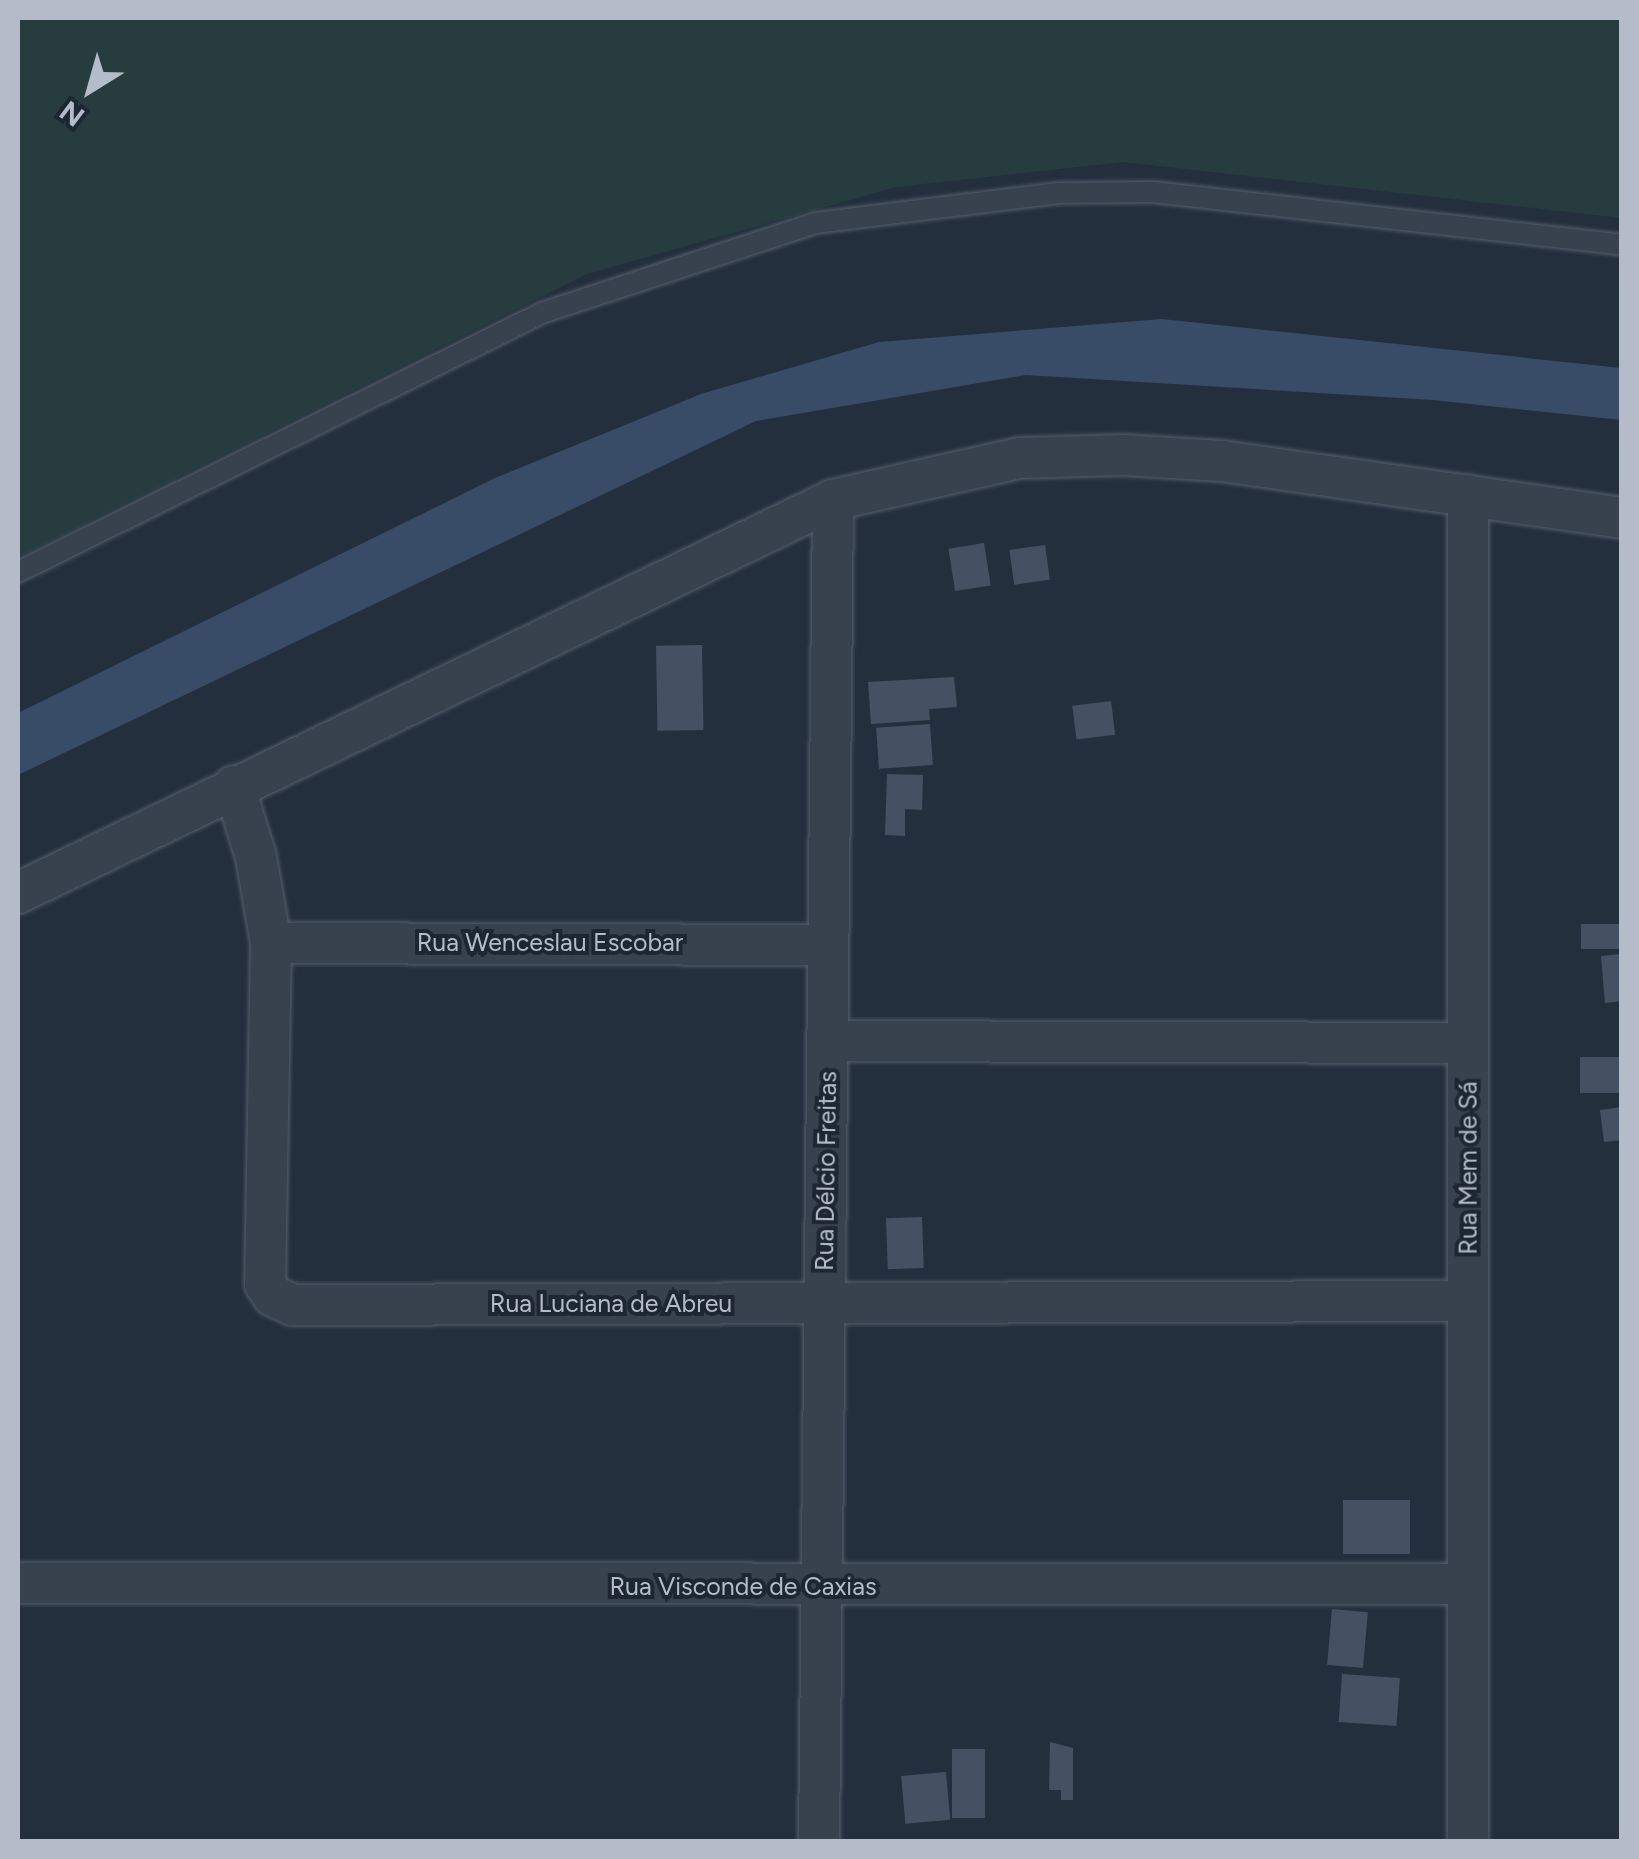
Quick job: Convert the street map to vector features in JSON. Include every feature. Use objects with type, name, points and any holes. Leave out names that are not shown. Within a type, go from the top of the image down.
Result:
[{"type":"street","points":[[18,893],[832,500],[1018,458],[1123,455],[1222,461],[1622,518]]},
{"type":"street","name":"Rua Mem de Sá","points":[[1468,495],[1468,1842]]},
{"type":"street","name":"Rua Délcio Freitas","points":[[819,1842],[832,500]]},
{"type":"street","name":"Rua Luciana de Abreu","points":[[234,786],[256,857],[271,942],[266,1284],[273,1296],[292,1304],[1468,1301]]},
{"type":"street","name":"Rua Wenceslau Escobar","points":[[271,942],[828,945]]},
{"type":"street","points":[[827,1041],[1468,1043]]},
{"type":"street","name":"Rua Visconde de Caxias","points":[[18,1583],[822,1587],[1468,1584]]},
{"type":"lane","points":[[18,572],[542,313],[815,223],[1059,193],[1153,192],[1622,245]]},
{"type":"green space","points":[[18,18],[1621,18],[1621,218],[1123,162],[896,187],[587,274],[18,557]]},
{"type":"water","points":[[1162,319],[1621,368],[1621,420],[1433,400],[1026,375],[756,421],[18,775],[18,713],[495,478],[701,394],[879,342]]},
{"type":"building","points":[[984,543],[991,585],[955,591],[948,549]]},
{"type":"building","points":[[1045,545],[1050,580],[1014,585],[1009,550]]},
{"type":"building","points":[[702,645],[703,730],[657,731],[656,646]]},
{"type":"building","points":[[954,677],[957,707],[929,709],[930,720],[871,724],[868,682]]},
{"type":"building","points":[[1111,701],[1115,735],[1076,739],[1072,706]]},
{"type":"building","points":[[930,724],[933,765],[879,769],[876,728]]},
{"type":"building","points":[[887,774],[923,775],[922,810],[905,809],[905,836],[885,835]]},
{"type":"building","points":[[1581,924],[1622,924],[1622,949],[1581,949]]},
{"type":"building","points":[[1622,954],[1622,1001],[1605,1003],[1601,956]]},
{"type":"building","points":[[1580,1057],[1622,1057],[1622,1093],[1580,1093]]},
{"type":"building","points":[[1622,1107],[1622,1140],[1604,1142],[1600,1110]]},
{"type":"building","points":[[922,1217],[924,1268],[888,1269],[886,1218]]},
{"type":"building","points":[[1343,1500],[1410,1500],[1410,1554],[1343,1554]]},
{"type":"building","points":[[1332,1609],[1368,1612],[1363,1668],[1327,1665]]},
{"type":"building","points":[[1342,1674],[1400,1678],[1397,1726],[1339,1722]]},
{"type":"building","points":[[1050,1742],[1073,1748],[1073,1800],[1061,1800],[1061,1790],[1049,1790]]},
{"type":"building","points":[[952,1749],[985,1749],[985,1818],[952,1818]]},
{"type":"building","points":[[946,1772],[950,1820],[905,1824],[901,1776]]}]
